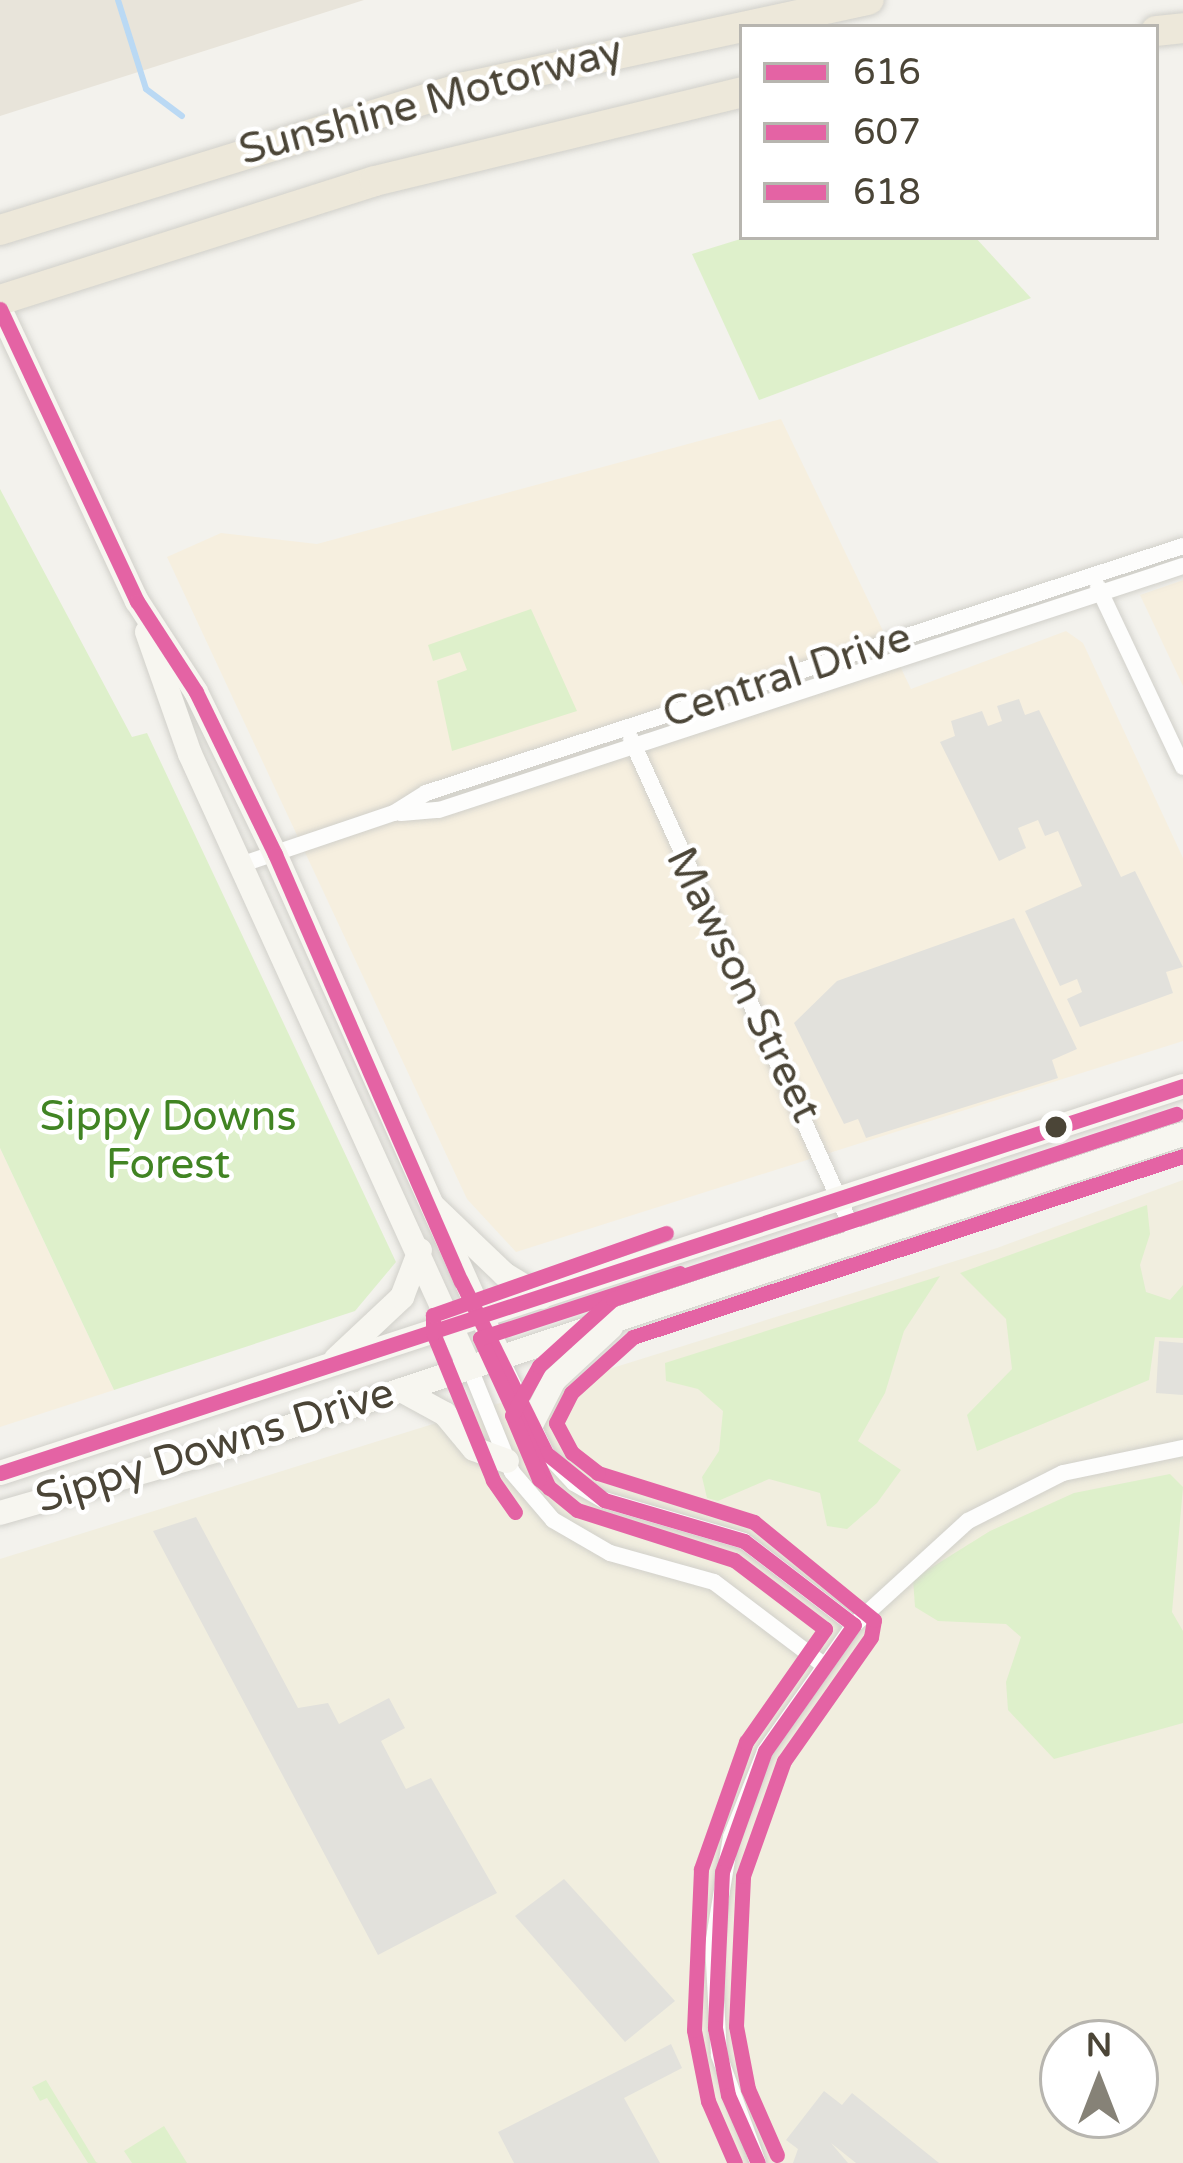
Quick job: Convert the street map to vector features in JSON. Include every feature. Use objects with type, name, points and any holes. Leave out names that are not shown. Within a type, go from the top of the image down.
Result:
[{"type":"highway","name":"Sunshine Motorway","points":[[758,24],[869,0]]},
{"type":"highway","name":"Sunshine Motorway","points":[[0,230],[465,87],[739,28]]},
{"type":"highway","name":"Sunshine Motorway","points":[[2,311],[375,181],[739,93]]},
{"type":"main road","points":[[2,311],[137,601],[190,754],[469,1366]]},
{"type":"main road","points":[[137,601],[196,692],[275,854],[478,1317],[500,1357]]},
{"type":"main road","name":"Sippy Downs Drive","points":[[0,1474],[1183,1086]]},
{"type":"main road","name":"Sippy Downs Drive","points":[[0,1513],[401,1390],[1183,1134]]},
{"type":"main road","points":[[428,1202],[504,1274],[542,1297]]},
{"type":"main road","points":[[331,1363],[402,1297],[420,1250]]},
{"type":"main road","points":[[532,1423],[554,1380],[622,1318]]},
{"type":"main road","points":[[401,1390],[446,1414],[474,1448],[507,1462]]},
{"type":"street","name":"Central Drive","points":[[240,865],[394,814],[439,810],[630,737],[1097,584],[1183,546]]},
{"type":"street","name":"Central Drive","points":[[1097,584],[1183,566]]},
{"type":"street","points":[[1097,584],[1183,767]]},
{"type":"street","name":"Mawson Street","points":[[630,737],[843,1197],[858,1241]]},
{"type":"street","points":[[500,1357],[556,1467],[588,1492],[744,1541],[854,1625]]},
{"type":"street","points":[[469,1366],[507,1462],[536,1503],[572,1535],[714,1582],[821,1664]]},
{"type":"street","points":[[758,2163],[718,2055],[716,1911],[753,1775],[821,1664],[927,1551],[991,1506],[1094,1462],[1183,1448]]},
{"type":"shaded area","points":[[0,0],[364,0],[0,116]]},
{"type":"shaded area","points":[[781,419],[911,689],[1066,631],[1083,643],[1183,858],[1183,1041],[516,1252],[467,1199],[167,557],[221,533],[317,544]]},
{"type":"shaded area","points":[[1183,580],[1183,686],[1140,595]]},
{"type":"shaded area","points":[[1019,699],[1025,715],[1039,710],[1121,877],[1135,871],[1183,967],[1166,972],[1173,993],[1080,1027],[1067,999],[1082,992],[1077,979],[1060,986],[1025,911],[1082,886],[1058,831],[1045,836],[1038,820],[1018,828],[1026,848],[999,861],[940,742],[955,736],[951,721],[982,711],[988,726],[1002,721],[997,706]]},
{"type":"shaded area","points":[[1014,918],[1077,1049],[1052,1060],[1058,1078],[866,1138],[858,1119],[844,1124],[794,1023],[837,981]]},
{"type":"shaded area","points":[[0,1148],[114,1390],[0,1427]]},
{"type":"shaded area","points":[[1183,1180],[1183,2163],[0,2163],[0,1559],[997,1248]]},
{"type":"shaded area","points":[[1159,1341],[1183,1343],[1183,1395],[1156,1393]]},
{"type":"shaded area","points":[[196,1517],[298,1708],[328,1703],[339,1724],[389,1698],[405,1728],[381,1741],[406,1789],[431,1778],[497,1893],[378,1955],[153,1531]]},
{"type":"shaded area","points":[[564,1879],[675,2001],[625,2042],[515,1916]]},
{"type":"shaded area","points":[[671,2044],[682,2068],[624,2098],[660,2163],[514,2163],[498,2132]]},
{"type":"shaded area","points":[[824,2091],[842,2105],[852,2093],[939,2163],[856,2163],[831,2143],[848,2163],[793,2163],[798,2149],[786,2140]]},
{"type":"green space","points":[[739,239],[978,240],[1031,298],[759,400],[692,254]]},
{"type":"green space","name":"Sippy Downs Forest","points":[[0,489],[132,737],[147,733],[396,1262],[355,1311],[114,1390],[0,1148]]},
{"type":"green space","points":[[531,609],[577,711],[452,751],[437,681],[467,670],[460,652],[433,661],[428,645]]},
{"type":"green space","points":[[1147,1205],[1150,1234],[1140,1265],[1146,1292],[1170,1300],[1183,1285],[1183,1338],[1155,1337],[1149,1380],[977,1451],[967,1415],[1012,1369],[1006,1319],[960,1273]]},
{"type":"green space","points":[[940,1276],[904,1331],[885,1393],[858,1441],[901,1470],[877,1503],[847,1529],[827,1526],[820,1493],[769,1479],[718,1501],[707,1498],[702,1477],[719,1451],[723,1411],[698,1389],[666,1381],[665,1363]]},
{"type":"green space","points":[[1170,1474],[1183,1487],[1172,1612],[1183,1631],[1183,1723],[1054,1759],[1008,1710],[1006,1682],[1021,1637],[1006,1624],[938,1621],[915,1607],[913,1579],[990,1531],[1074,1493]]},
{"type":"green space","points":[[46,2080],[98,2163],[88,2163],[47,2098],[40,2101],[32,2087]]},
{"type":"green space","points":[[164,2126],[187,2163],[132,2163],[124,2151]]},
{"type":"waterway","points":[[118,0],[146,89],[182,116]]},
{"type":"transit line","name":"616","points":[[0,309],[137,601],[196,692],[275,854],[461,1281],[546,1453],[604,1500],[744,1541],[854,1625],[765,1751],[722,1872],[715,2028],[728,2095],[758,2163]]},
{"type":"transit line","name":"616","points":[[0,1473],[1183,1086]]},
{"type":"transit line","name":"618","points":[[735,2163],[708,2101],[694,2030],[701,1869],[746,1742],[825,1629],[734,1560],[577,1510],[539,1479],[512,1415],[539,1366],[613,1299],[1176,1114]]},
{"type":"transit line","name":"607","points":[[777,2155],[748,2089],[736,2026],[743,1876],[784,1761],[871,1637],[874,1620],[754,1522],[598,1473],[572,1453],[556,1423],[571,1393],[633,1337],[1183,1156]]},
{"type":"transit line","name":"618","points":[[515,1512],[493,1480],[433,1333],[433,1315],[666,1233]]},
{"type":"transit line","name":"607","points":[[549,1488],[480,1338],[680,1273]]}]
